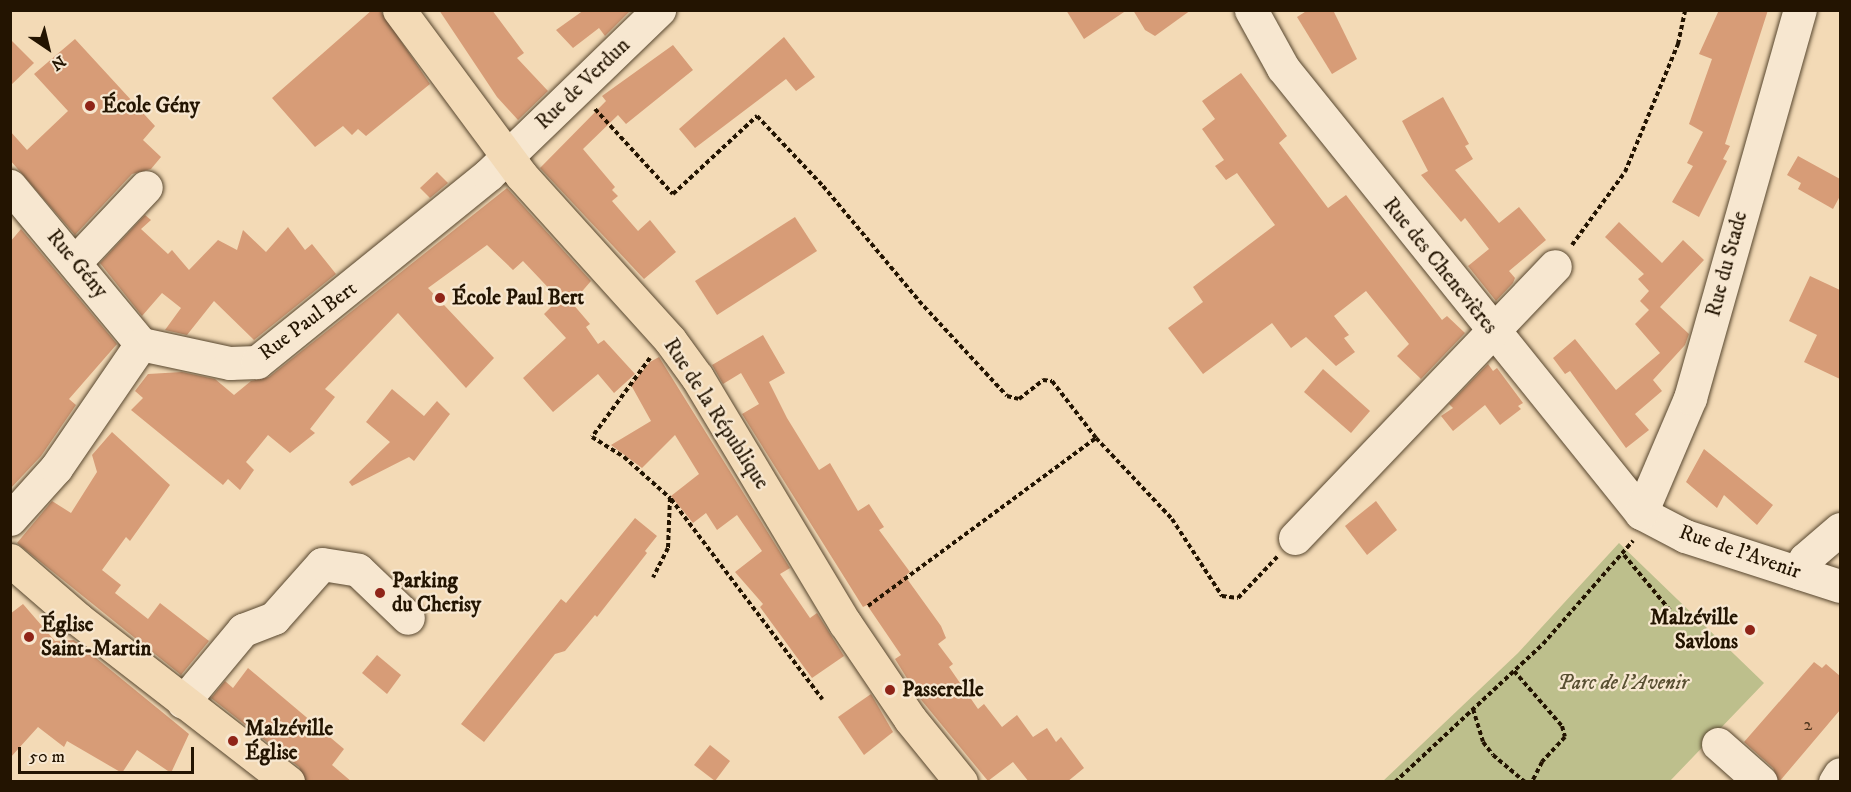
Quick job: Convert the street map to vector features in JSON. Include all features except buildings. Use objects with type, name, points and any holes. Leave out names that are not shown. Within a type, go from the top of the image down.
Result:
[{"type":"main road","name":"Rue de la République","points":[[399,10],[506,157],[670,340],[697,377],[845,623],[910,719],[961,782]]},
{"type":"main road","points":[[10,560],[183,702],[288,782]]},
{"type":"street","name":"Rue de Verdun","points":[[506,157],[659,10]]},
{"type":"street","name":"Rue des Chenevières","points":[[1251,10],[1283,68],[1491,329],[1644,515]]},
{"type":"street","name":"Rue du Stade","points":[[1644,515],[1690,398],[1800,10]]},
{"type":"street","name":"Rue Paul Bert","points":[[141,344],[230,363],[257,362],[385,262],[506,157]]},
{"type":"street","name":"Rue Gény","points":[[10,186],[141,344]]},
{"type":"street","points":[[75,262],[146,188]]},
{"type":"street","points":[[1295,538],[1491,329],[1555,266]]},
{"type":"street","points":[[10,519],[57,468],[141,344]]},
{"type":"street","name":"Rue de l'Avenir","points":[[1644,515],[1685,536],[1840,586]]},
{"type":"street","points":[[1800,573],[1805,559],[1840,529]]},
{"type":"street","points":[[183,702],[243,630],[274,618],[322,564],[358,570],[408,618]]},
{"type":"street","points":[[1718,744],[1761,782]]},
{"type":"street","points":[[1835,782],[1840,774]]},
{"type":"path","points":[[1555,266],[1599,213],[1625,172],[1678,44],[1685,10]]},
{"type":"path","points":[[577,89],[673,194],[757,116],[823,186],[919,301],[1007,396],[1019,399],[1043,380],[1052,381],[1096,438],[1172,519],[1222,596],[1238,598],[1295,538]]},
{"type":"path","points":[[670,340],[650,358],[592,437],[624,457],[670,498],[822,699]]},
{"type":"path","points":[[845,623],[1096,438]]},
{"type":"path","points":[[653,577],[668,548],[670,498]]},
{"type":"path","points":[[1395,782],[1514,671],[1624,555],[1644,515]]},
{"type":"path","points":[[1624,555],[1678,620]]},
{"type":"path","points":[[1514,671],[1562,726],[1565,737],[1542,762],[1532,782]]},
{"type":"path","points":[[1473,709],[1483,742],[1525,782]]},
{"type":"green space","name":"Parc de l’Avenir","points":[[1619,543],[1764,683],[1670,781],[1382,782],[1518,653]]},
{"type":"place","name":"École Gény","points":[[90,106]]},
{"type":"place","name":"École Paul Bert","points":[[440,298]]},
{"type":"place","name":"Parking du Cherisy","points":[[380,593]]},
{"type":"place","name":"Malzéville Savlons","points":[[1750,630]]},
{"type":"place","name":"Église Saint-Martin","points":[[29,637]]},
{"type":"place","name":"Passerelle","points":[[890,690]]},
{"type":"place","name":"Malzéville Église","points":[[233,741]]}]
